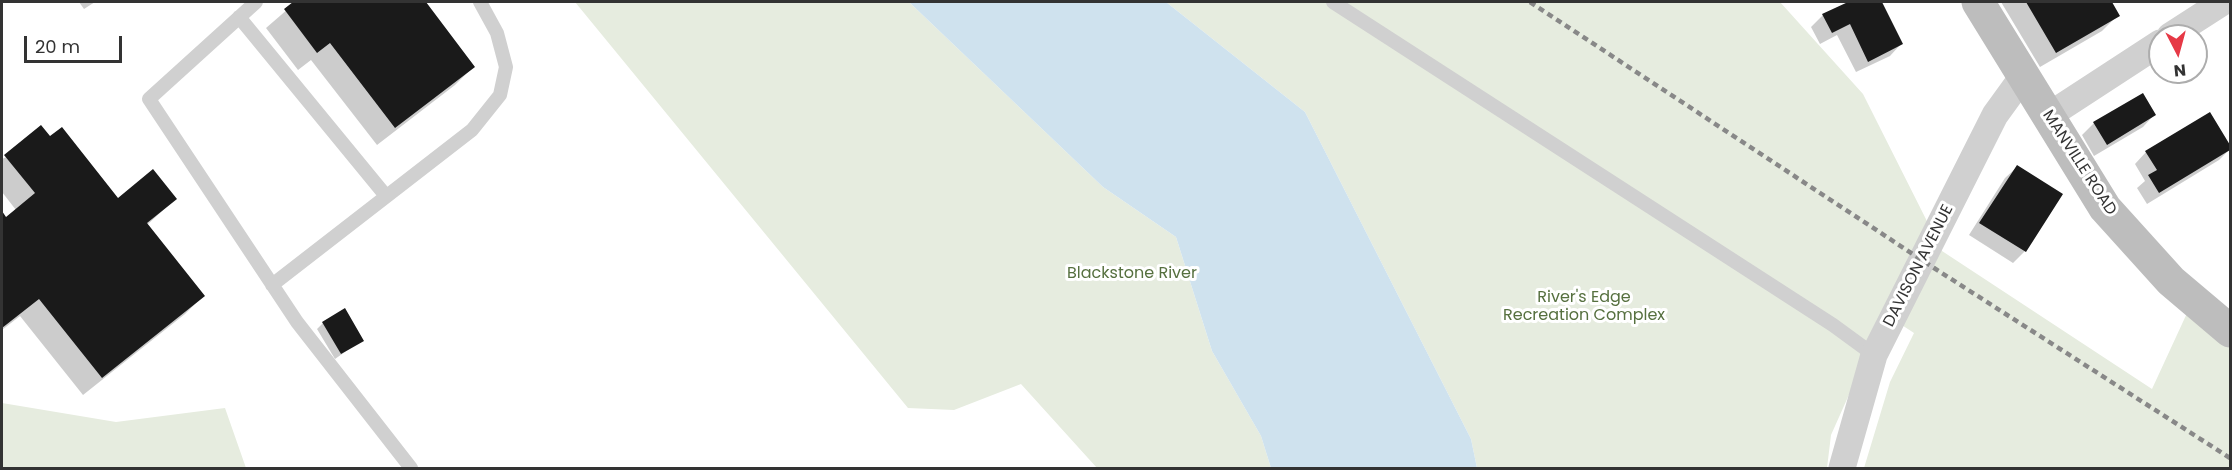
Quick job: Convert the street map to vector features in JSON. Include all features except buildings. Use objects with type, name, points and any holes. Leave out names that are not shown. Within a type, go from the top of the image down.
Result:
[{"type":"main road","name":"MANVILLE ROAD","points":[[1978,2],[2105,208],[2171,281],[2230,331]]},
{"type":"street","points":[[2189,24],[2223,2]]},
{"type":"street","points":[[2048,116],[2148,51]]},
{"type":"street","name":"DAVISON AVENUE","points":[[1842,468],[1874,355],[1995,115],[2024,75]]},
{"type":"lane","points":[[256,2],[149,99],[297,322],[411,468]]},
{"type":"lane","points":[[272,285],[472,130],[500,95],[506,67],[497,33],[480,2]]},
{"type":"lane","points":[[1333,2],[1833,326],[1874,355]]},
{"type":"lane","points":[[239,17],[386,196]]},
{"type":"green space","name":"Blackstone River","points":[[575,2],[909,2],[1103,187],[1176,237],[1212,351],[1261,436],[1271,468],[1097,468],[1021,384],[954,410],[908,408]]},
{"type":"green space","name":"River's Edge Recreation Complex","points":[[1166,2],[1780,2],[1863,94],[1942,251],[2152,389],[2188,311],[2230,348],[2230,468],[1864,468],[1890,382],[1914,333],[1885,314],[1831,435],[1827,468],[1477,468],[1471,439],[1305,112]]},
{"type":"green space","points":[[2,403],[116,422],[225,408],[246,468],[2,468]]},
{"type":"water","points":[[909,2],[1166,2],[1305,112],[1471,439],[1477,468],[1271,468],[1261,436],[1212,351],[1176,237],[1103,187]]},
{"type":"railway","points":[[1530,2],[1934,268],[2230,458]]}]
